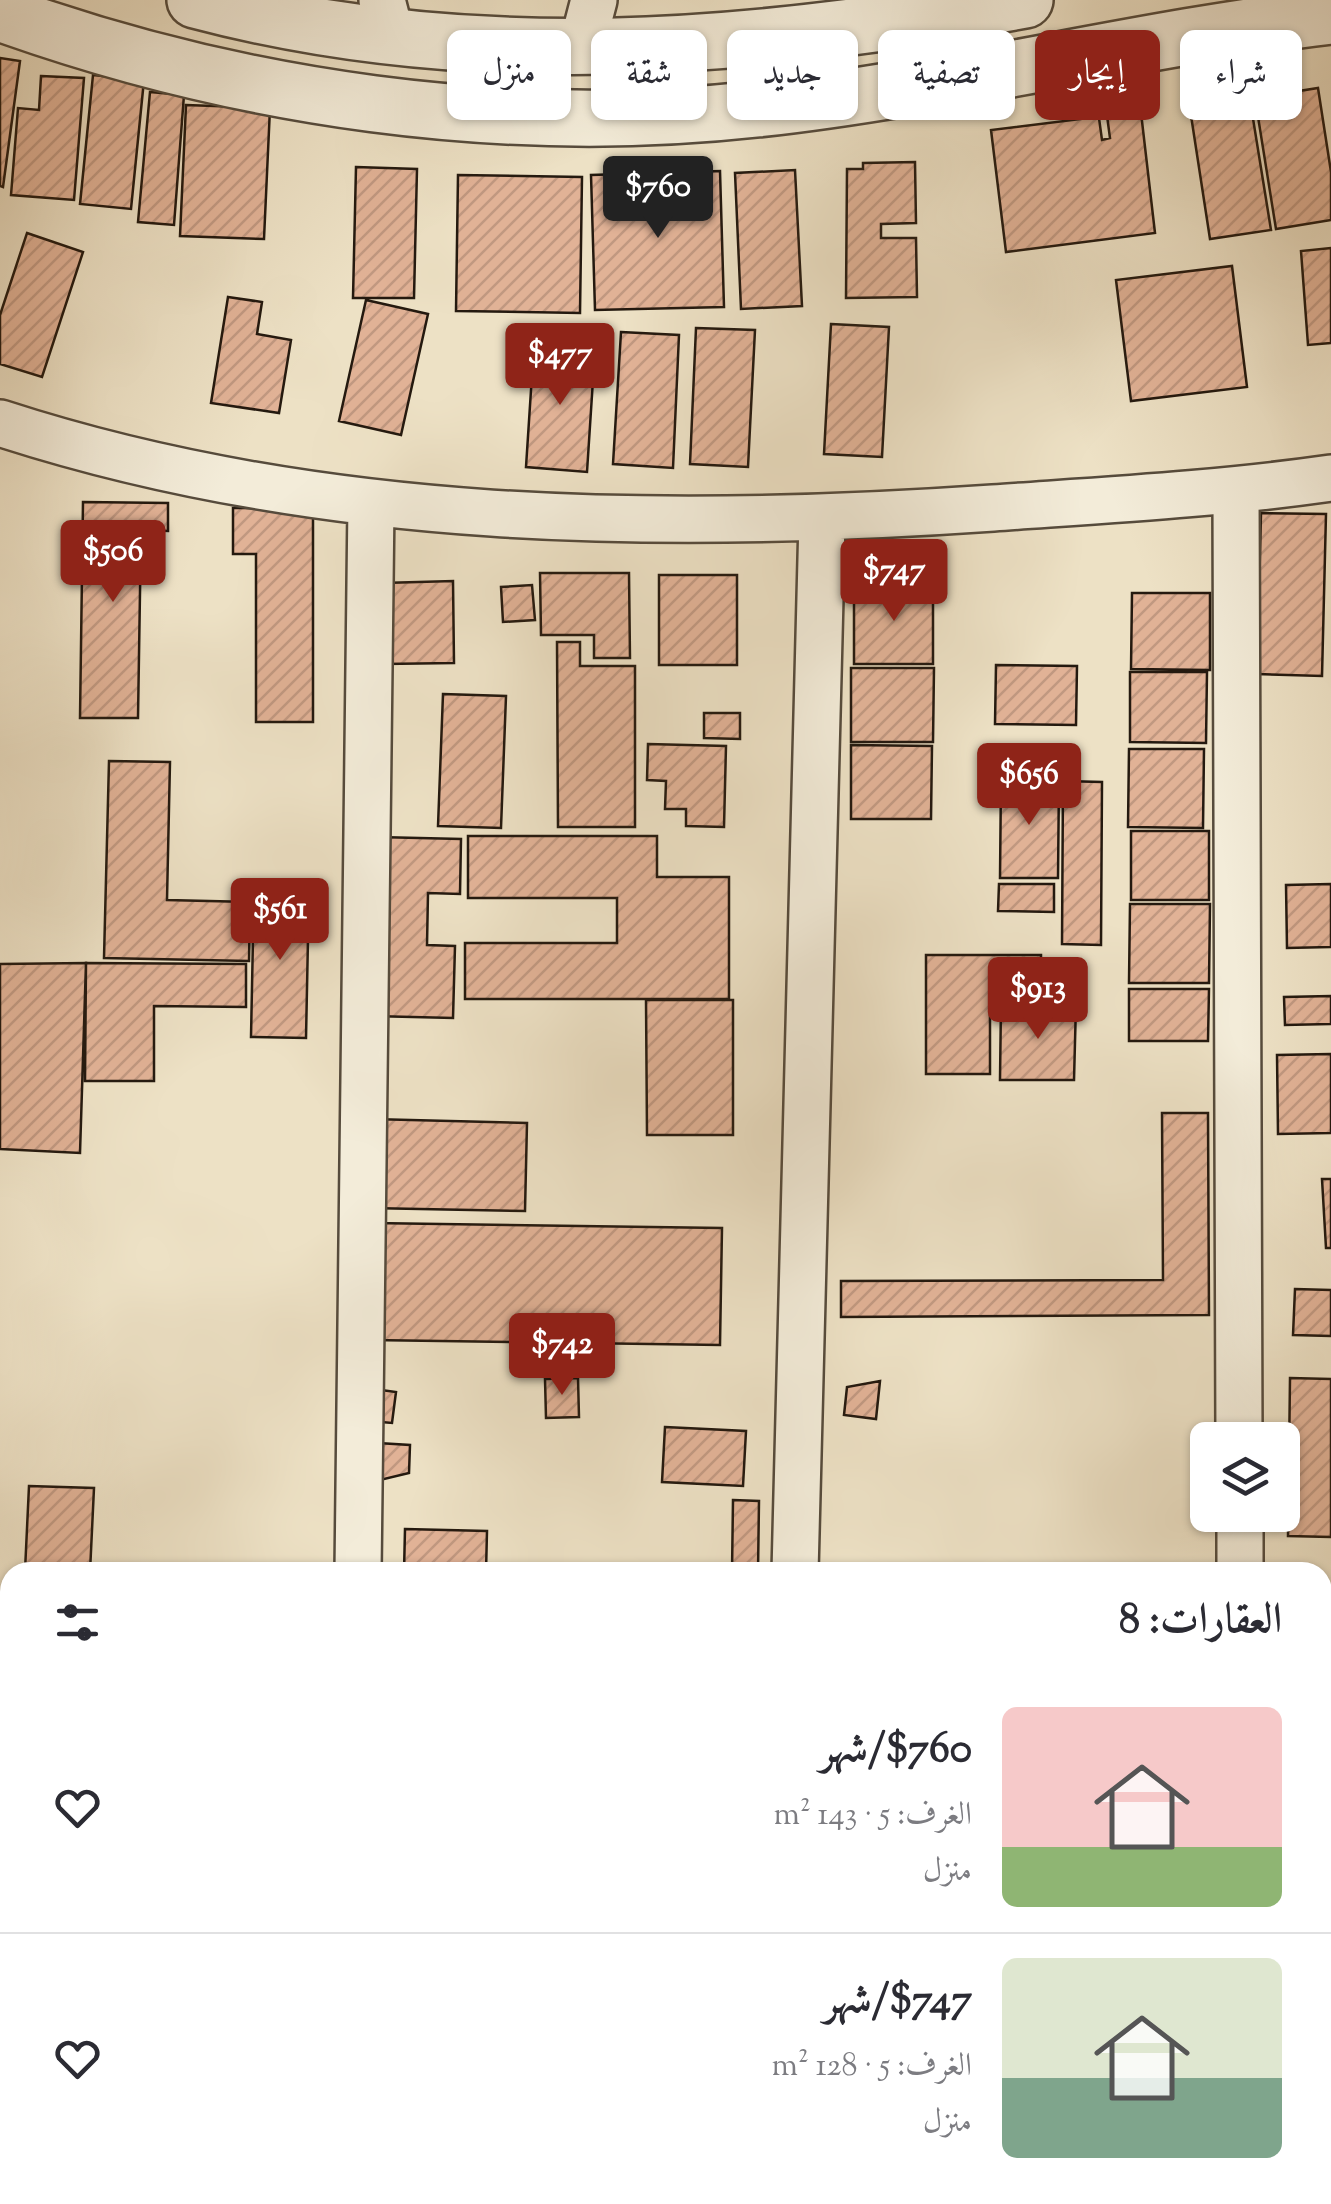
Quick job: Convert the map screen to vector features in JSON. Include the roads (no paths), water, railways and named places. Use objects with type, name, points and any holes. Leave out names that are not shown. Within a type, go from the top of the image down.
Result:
[{"type":"street","points":[[195,0],[387,20],[793,36],[1010,1]]},
{"type":"street","points":[[0,13],[166,64],[288,90],[429,110],[585,118],[775,107],[1270,12],[1331,16]]},
{"type":"street","points":[[0,423],[133,460],[371,503],[521,516],[822,520],[1236,492],[1331,478]]},
{"type":"street","points":[[1236,492],[1240,1422]]},
{"type":"street","points":[[358,1562],[371,503]]},
{"type":"street","points":[[794,1562],[822,520]]},
{"type":"street","points":[[1240,1532],[1240,1562]]}]
